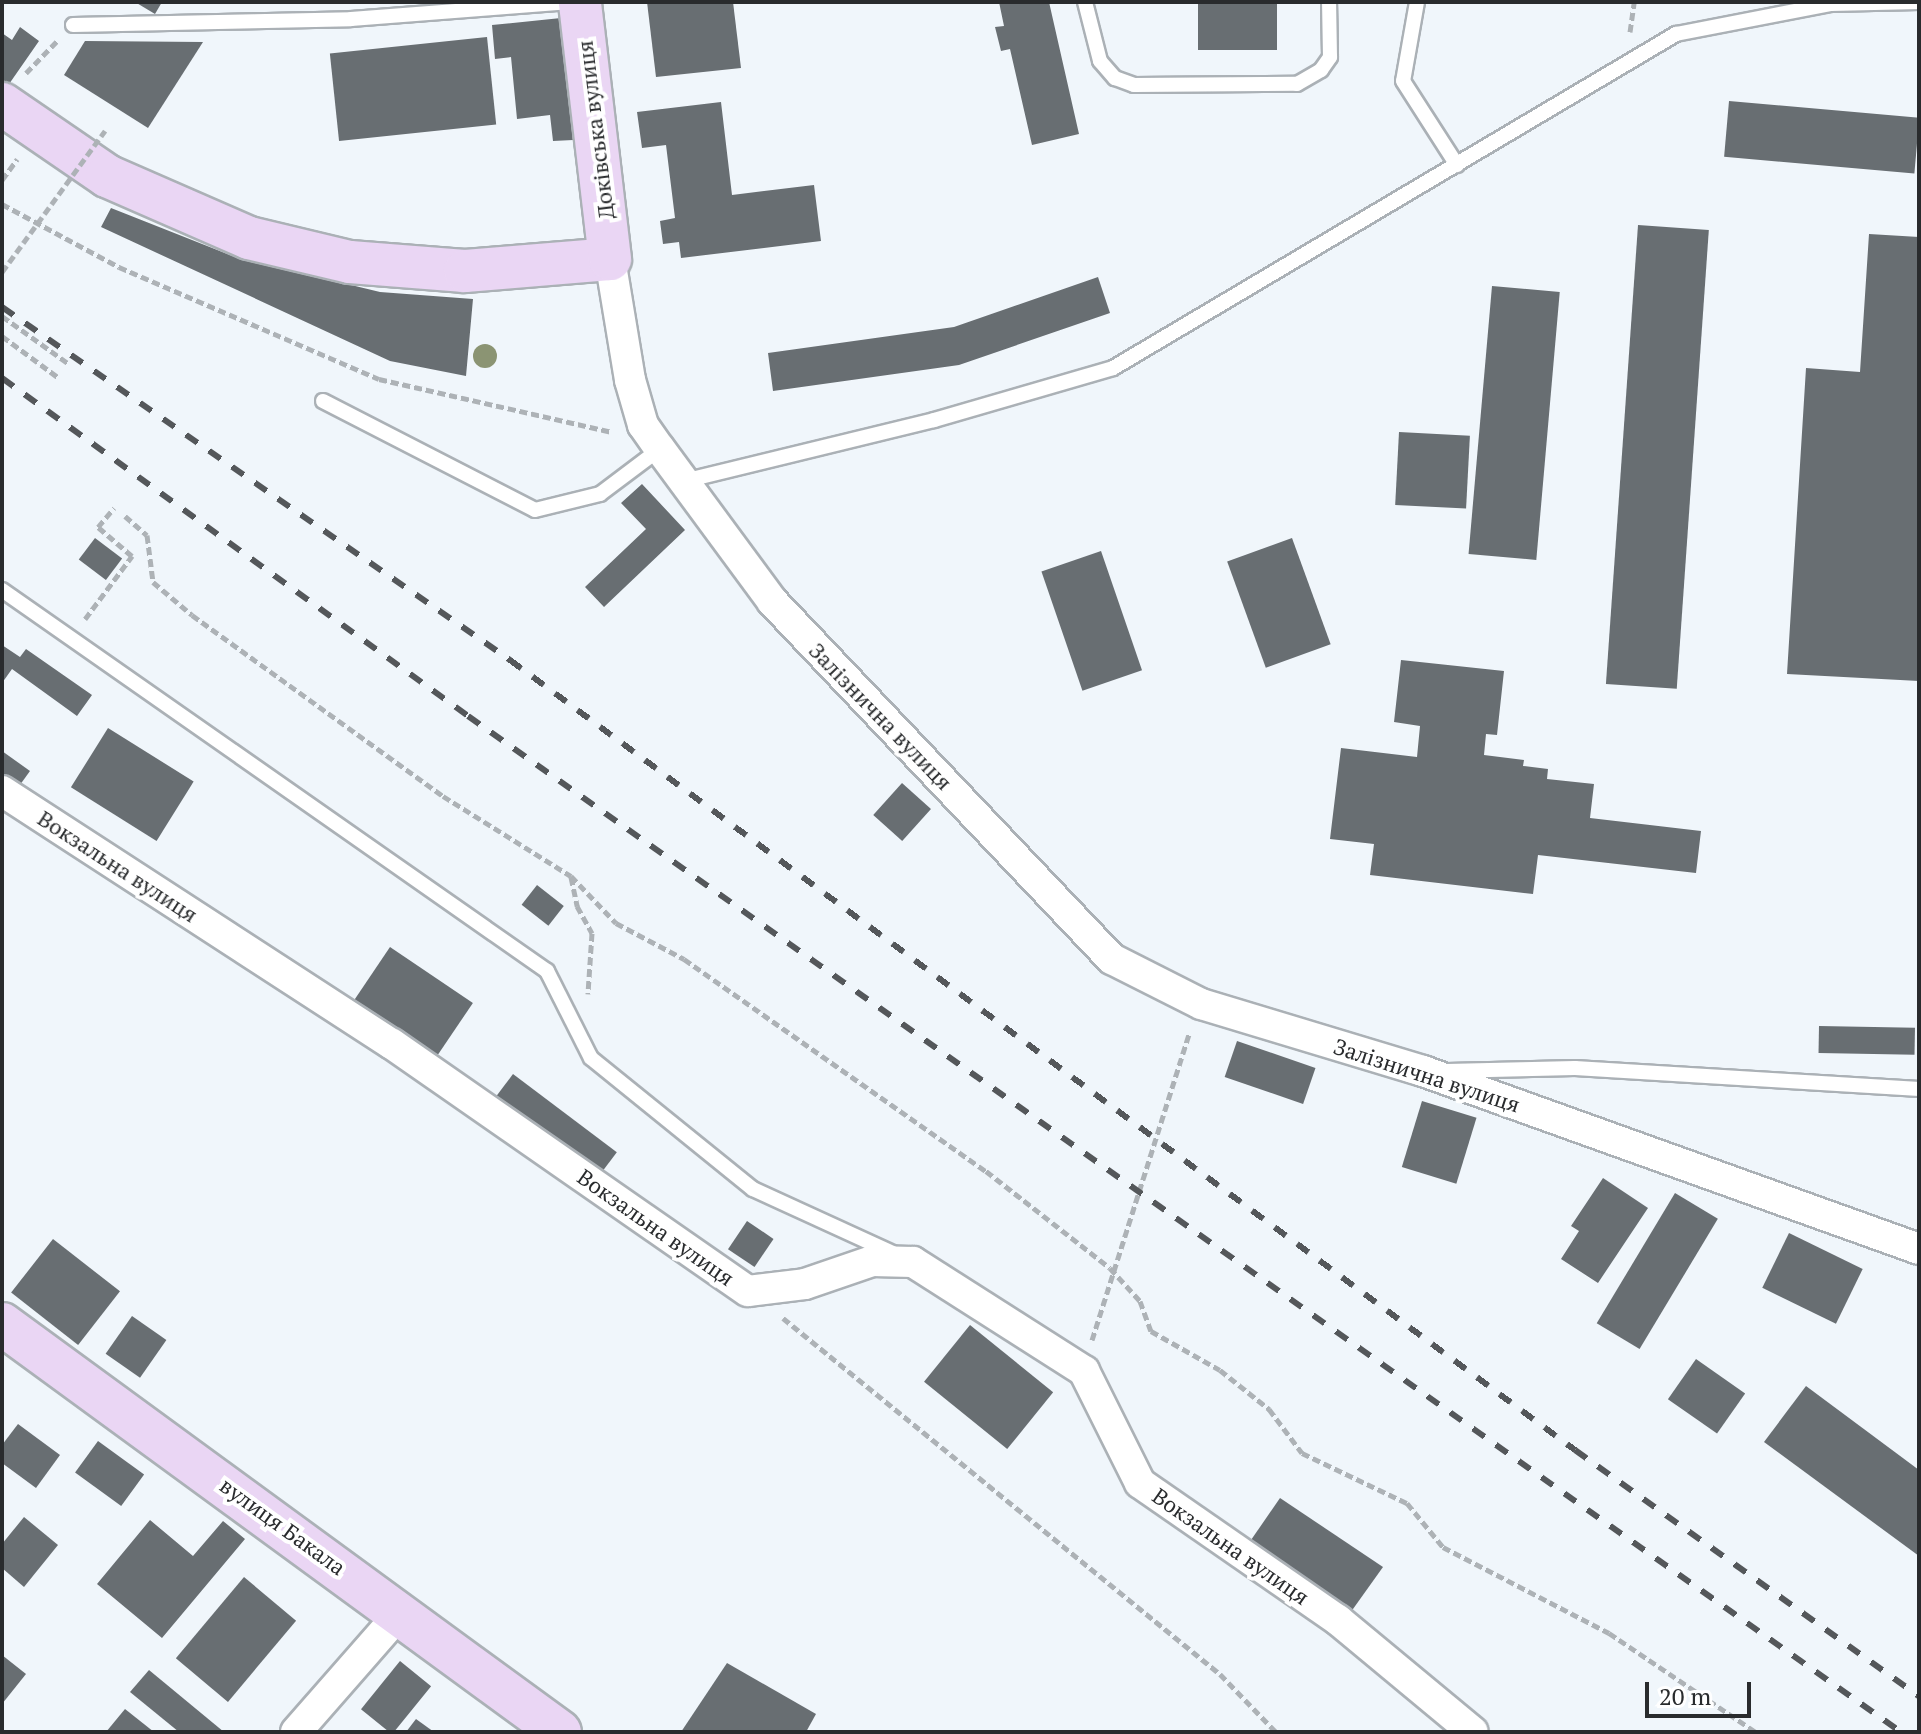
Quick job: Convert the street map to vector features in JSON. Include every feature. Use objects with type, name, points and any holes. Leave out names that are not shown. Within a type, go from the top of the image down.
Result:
[{"type":"street","name":"Доківська вулиця","points":[[580,2],[610,259]]},
{"type":"street","points":[[10,94],[107,176],[249,238],[350,262],[465,271],[610,259]]},
{"type":"street","name":"Залізнична вулиця","points":[[610,259],[630,380],[655,442],[772,601],[1112,959],[1201,1004],[1423,1071],[1919,1249]]},
{"type":"street","name":"Вокзальна вулиця","points":[[2,791],[392,1044],[748,1291],[805,1284],[872,1261],[913,1262]]},
{"type":"street","points":[[913,1262],[1084,1371]]},
{"type":"street","name":"вулиця Бакала","points":[[2,1324],[401,1612],[560,1732]]},
{"type":"street","name":"Вокзальна вулиця","points":[[1084,1371],[1140,1483],[1338,1620],[1473,1732]]},
{"type":"street","points":[[296,1732],[401,1612]]},
{"type":"lane","points":[[73,25],[351,19],[570,2]]},
{"type":"lane","points":[[1085,2],[1100,61],[1115,78],[1134,85],[1297,84],[1321,70],[1330,57],[1329,2]]},
{"type":"lane","points":[[1417,2],[1403,81],[1457,165]]},
{"type":"lane","points":[[684,481],[934,420],[1113,368],[1676,34],[1830,4],[1919,2]]},
{"type":"lane","points":[[323,401],[535,510],[600,494],[655,442]]},
{"type":"lane","points":[[2,590],[73,636],[547,971],[591,1058],[753,1189],[913,1262]]},
{"type":"lane","points":[[1423,1071],[1575,1068],[1919,1089]]},
{"type":"path","points":[[10,94],[73,25]]},
{"type":"path","points":[[2,272],[105,131]]},
{"type":"path","points":[[2,204],[119,267],[379,379],[655,442]]},
{"type":"path","points":[[2,316],[69,364]]},
{"type":"path","points":[[2,336],[59,378]]},
{"type":"path","points":[[73,636],[132,556],[98,527],[114,508]]},
{"type":"path","points":[[125,516],[147,535],[153,582],[192,615],[443,796],[571,876],[616,923],[684,959],[986,1171],[1110,1268],[1140,1301],[1151,1331],[1232,1380],[1269,1409],[1302,1453],[1407,1503],[1443,1547],[1609,1633],[1756,1732]]},
{"type":"path","points":[[571,876],[577,906],[592,933],[582,1042]]},
{"type":"path","points":[[1084,1371],[1110,1268],[1201,1004]]},
{"type":"path","points":[[748,1291],[874,1387],[1038,1530],[1220,1674],[1276,1732]]},
{"type":"building","points":[[135,2],[162,2],[155,14]]},
{"type":"building","points":[[647,2],[733,2],[741,68],[656,77]]},
{"type":"building","points":[[999,2],[1049,2],[1079,134],[1032,145],[1010,49],[1001,51],[995,27],[1004,26]]},
{"type":"building","points":[[1198,2],[1277,2],[1277,50],[1198,50]]},
{"type":"building","points":[[561,18],[573,140],[553,141],[550,115],[517,119],[511,57],[495,59],[492,25]]},
{"type":"building","points":[[20,27],[39,41],[7,87],[2,83],[2,33],[12,40]]},
{"type":"building","points":[[487,37],[496,125],[339,141],[330,54]]},
{"type":"building","points":[[85,41],[203,42],[148,128],[64,75]]},
{"type":"building","points":[[1729,101],[1919,118],[1914,173],[1724,157]]},
{"type":"building","points":[[721,102],[732,195],[814,185],[821,241],[681,258],[679,242],[663,244],[660,221],[675,218],[666,145],[642,148],[637,112]]},
{"type":"building","points":[[111,208],[235,257],[380,292],[473,299],[466,376],[390,361],[101,227]]},
{"type":"building","points":[[1638,225],[1709,230],[1677,689],[1606,684]]},
{"type":"building","points":[[1869,234],[1919,237],[1919,681],[1787,674],[1806,368],[1860,372]]},
{"type":"building","points":[[1098,277],[1110,313],[959,365],[773,391],[768,353],[954,327]]},
{"type":"building","points":[[1492,286],[1560,292],[1536,560],[1469,554]]},
{"type":"building","points":[[1399,432],[1470,436],[1466,509],[1395,505]]},
{"type":"building","points":[[642,484],[685,530],[604,607],[585,587],[646,529],[621,503]]},
{"type":"building","points":[[95,538],[122,558],[106,580],[79,560]]},
{"type":"building","points":[[1292,538],[1331,644],[1266,668],[1227,562]]},
{"type":"building","points":[[1101,551],[1142,670],[1082,691],[1041,572]]},
{"type":"building","points":[[2,645],[20,657],[26,649],[92,695],[77,716],[12,669],[2,683]]},
{"type":"building","points":[[1401,660],[1504,671],[1497,735],[1486,734],[1484,755],[1524,760],[1523,766],[1548,769],[1547,779],[1594,784],[1590,818],[1701,831],[1696,873],[1538,855],[1533,894],[1370,875],[1374,844],[1330,839],[1341,748],[1417,757],[1420,726],[1394,722]]},
{"type":"building","points":[[108,728],[194,782],[157,841],[71,787]]},
{"type":"building","points":[[2,751],[30,771],[17,789],[2,778]]},
{"type":"building","points":[[902,783],[931,809],[902,841],[873,815]]},
{"type":"building","points":[[537,885],[564,906],[548,926],[522,905]]},
{"type":"building","points":[[390,947],[473,1003],[434,1060],[351,1004]]},
{"type":"building","points":[[1819,1026],[1915,1028],[1915,1055],[1819,1053]]},
{"type":"building","points":[[1237,1041],[1315,1068],[1303,1104],[1225,1077]]},
{"type":"building","points":[[513,1074],[617,1152],[598,1177],[494,1099]]},
{"type":"building","points":[[1422,1101],[1477,1118],[1456,1184],[1402,1167]]},
{"type":"building","points":[[1603,1178],[1648,1208],[1598,1283],[1561,1259],[1579,1231],[1571,1226]]},
{"type":"building","points":[[1675,1193],[1718,1219],[1640,1349],[1597,1323]]},
{"type":"building","points":[[747,1221],[774,1239],[755,1267],[728,1249]]},
{"type":"building","points":[[1789,1233],[1863,1269],[1836,1324],[1762,1288]]},
{"type":"building","points":[[53,1239],[120,1291],[78,1345],[11,1293]]},
{"type":"building","points":[[132,1316],[166,1340],[140,1378],[106,1354]]},
{"type":"building","points":[[970,1325],[1053,1392],[1007,1449],[924,1382]]},
{"type":"building","points":[[1696,1359],[1745,1393],[1717,1434],[1668,1399]]},
{"type":"building","points":[[1806,1386],[1919,1470],[1919,1556],[1764,1442]]},
{"type":"building","points":[[18,1424],[60,1455],[36,1488],[2,1463],[2,1445]]},
{"type":"building","points":[[98,1441],[144,1475],[121,1506],[75,1473]]},
{"type":"building","points":[[1280,1498],[1383,1567],[1348,1616],[1251,1540]]},
{"type":"building","points":[[24,1517],[58,1545],[24,1587],[2,1568],[2,1544]]},
{"type":"building","points":[[150,1520],[193,1556],[223,1521],[245,1539],[162,1638],[97,1584]]},
{"type":"building","points":[[244,1577],[296,1621],[228,1702],[176,1658]]},
{"type":"building","points":[[2,1655],[26,1674],[2,1704]]},
{"type":"building","points":[[400,1661],[431,1686],[394,1732],[389,1732],[361,1709]]},
{"type":"building","points":[[727,1663],[816,1714],[806,1732],[681,1732]]},
{"type":"building","points":[[149,1670],[224,1732],[179,1732],[130,1692]]},
{"type":"building","points":[[125,1709],[154,1732],[106,1732]]},
{"type":"building","points":[[416,1719],[434,1732],[406,1732]]},
{"type":"railway","points":[[2,307],[510,660],[1575,1450],[1919,1696]]},
{"type":"railway","points":[[2,378],[468,716],[1901,1732]]}]
